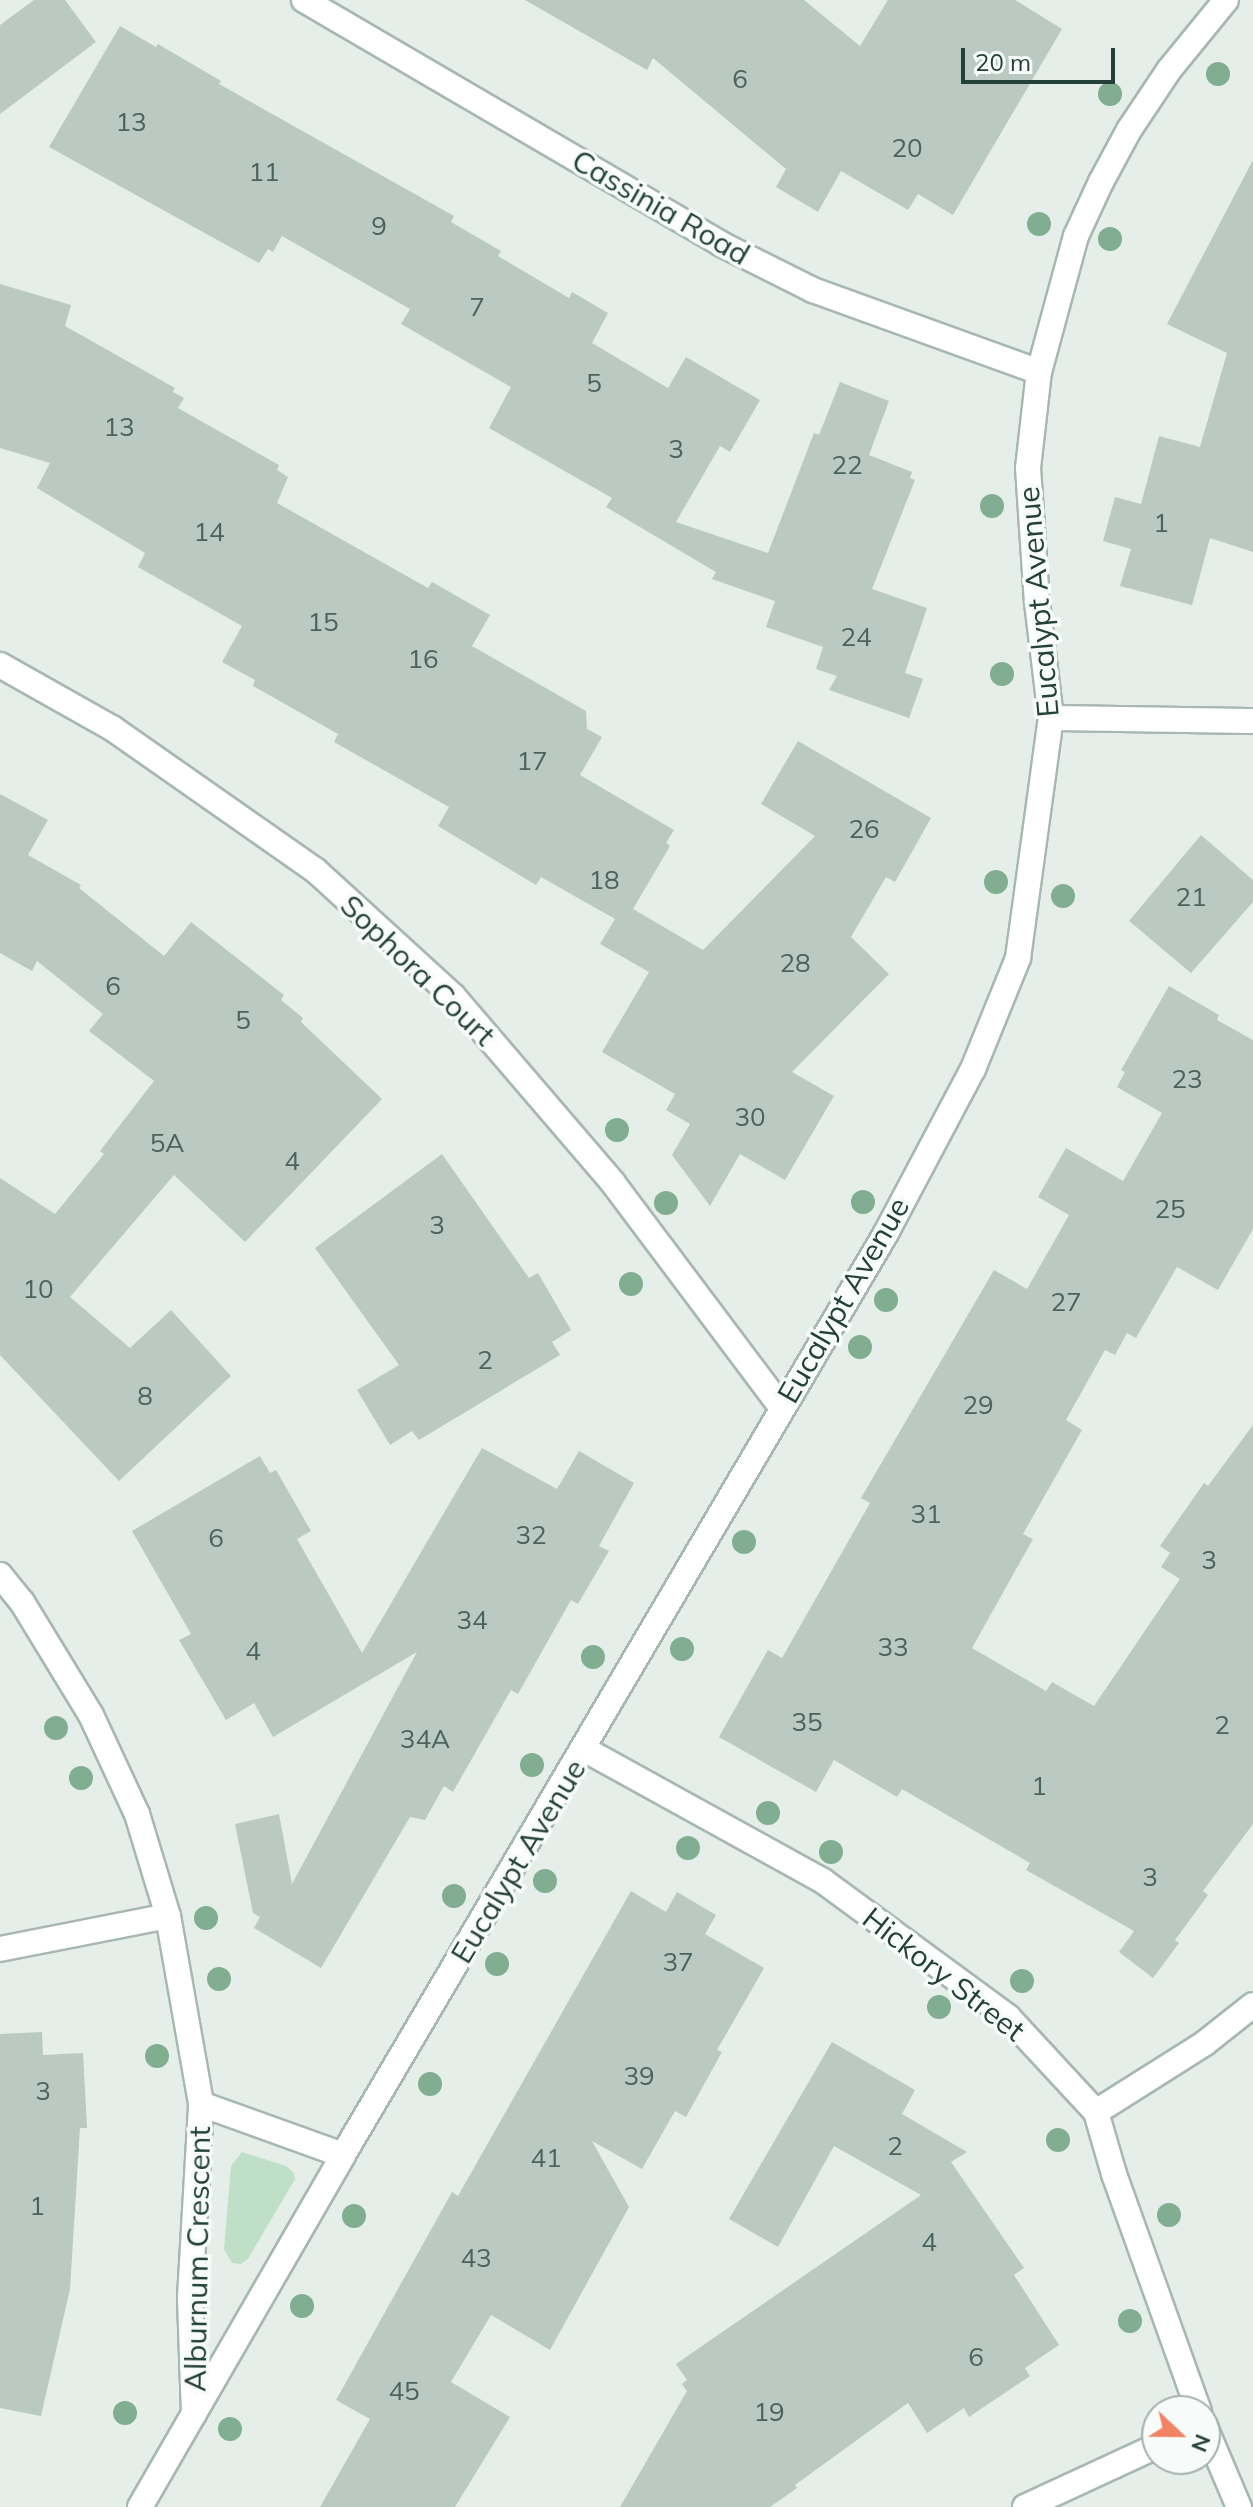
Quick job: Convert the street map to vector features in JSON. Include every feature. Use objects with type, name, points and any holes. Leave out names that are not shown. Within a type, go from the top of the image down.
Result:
[{"type":"street","name":"Cassinia Road","points":[[304,0],[721,244],[813,290],[1039,372]]},
{"type":"street","name":"Eucalypt Avenue","points":[[140,2507],[343,2155],[886,1233],[973,1069],[1018,958],[1051,718],[1037,603],[1028,468],[1039,372],[1076,236],[1101,182],[1129,130],[1169,70],[1226,0]]},
{"type":"street","name":"Sophora Court","points":[[0,665],[112,728],[315,870],[453,996],[613,1183],[781,1407]]},
{"type":"street","points":[[1051,718],[1253,721]]},
{"type":"street","name":"Alburnum Crescent","points":[[0,1575],[22,1602],[91,1715],[137,1814],[168,1916],[201,2104],[190,2297],[194,2414]]},
{"type":"street","name":"Hickory Street","points":[[584,1749],[823,1881],[1008,2017],[1096,2112],[1114,2174],[1193,2395]]},
{"type":"street","points":[[0,1949],[168,1916]]},
{"type":"street","points":[[1096,2112],[1205,2043],[1253,2005]]},
{"type":"street","name":"Alburnum Crescent","points":[[201,2104],[343,2155]]},
{"type":"street","points":[[1025,2507],[1141,2453]]},
{"type":"street","points":[[1221,2465],[1239,2507]]},
{"type":"green space","points":[[242,2152],[286,2166],[294,2173],[295,2179],[248,2259],[241,2264],[232,2263],[224,2249],[231,2166]]},
{"type":"building","points":[[34,0],[65,0],[96,42],[0,114],[0,25]]},
{"type":"building","points":[[525,0],[804,0],[860,46],[888,0],[1015,0],[1062,29],[953,215],[918,194],[908,210],[841,171],[818,212],[776,187],[786,169],[653,58],[647,70]]},
{"type":"building","points":[[120,26],[156,47],[158,44],[221,81],[219,84],[454,216],[451,222],[501,251],[498,256],[569,298],[572,292],[608,313],[592,343],[668,388],[686,357],[760,400],[730,452],[720,446],[676,522],[768,553],[814,433],[819,435],[840,382],[889,401],[869,455],[912,472],[910,478],[915,480],[872,589],[927,608],[905,673],[923,679],[909,718],[829,690],[837,676],[816,669],[823,647],[766,627],[775,601],[712,579],[716,572],[606,507],[612,498],[489,428],[511,387],[401,324],[410,309],[282,236],[273,252],[268,249],[259,263],[49,147]]},
{"type":"building","points":[[1253,160],[1253,552],[1210,538],[1192,605],[1120,586],[1131,549],[1103,541],[1115,497],[1141,504],[1159,436],[1200,447],[1227,353],[1167,324]]},
{"type":"building","points":[[0,284],[71,305],[65,326],[175,388],[173,392],[184,398],[178,408],[279,465],[277,470],[288,477],[277,503],[428,588],[432,582],[490,615],[472,646],[586,711],[587,729],[602,737],[580,775],[674,830],[666,843],[670,846],[633,909],[703,950],[815,836],[761,804],[798,741],[931,818],[895,882],[886,877],[851,937],[889,974],[792,1072],[834,1096],[785,1180],[740,1154],[710,1206],[672,1155],[690,1124],[666,1110],[675,1094],[602,1052],[649,972],[600,944],[615,919],[541,877],[536,885],[438,826],[449,807],[334,742],[338,734],[253,686],[255,680],[222,662],[242,626],[138,567],[145,553],[37,488],[50,463],[0,448]]},
{"type":"building","points":[[0,794],[48,820],[28,855],[81,885],[79,888],[164,956],[191,922],[284,995],[281,1000],[303,1018],[301,1022],[382,1099],[245,1242],[174,1175],[70,1297],[130,1348],[171,1310],[231,1376],[119,1481],[0,1355],[0,1178],[55,1214],[104,1154],[100,1151],[154,1081],[89,1031],[103,1014],[37,961],[32,971],[0,953]]},
{"type":"building","points":[[1201,835],[1253,880],[1253,902],[1191,973],[1129,921]]},
{"type":"building","points":[[1169,986],[1219,1015],[1217,1020],[1253,1040],[1253,1229],[1218,1290],[1177,1267],[1136,1338],[1127,1333],[1115,1355],[1105,1350],[1066,1420],[1082,1430],[1023,1534],[1033,1539],[972,1648],[1046,1691],[1052,1682],[1094,1706],[1180,1579],[1161,1567],[1170,1553],[1160,1546],[1204,1483],[1208,1486],[1253,1425],[1253,1824],[1203,1891],[1208,1895],[1175,1940],[1179,1943],[1153,1978],[1119,1952],[1134,1931],[1026,1870],[1030,1863],[902,1789],[897,1797],[834,1760],[816,1792],[719,1737],[768,1650],[782,1658],[870,1503],[861,1498],[994,1270],[1027,1289],[1069,1215],[1038,1197],[1066,1148],[1123,1181],[1162,1113],[1117,1087],[1125,1072],[1121,1070]]},
{"type":"building","points":[[442,1154],[529,1278],[538,1273],[571,1330],[552,1342],[560,1355],[419,1440],[412,1431],[390,1445],[357,1390],[399,1365],[315,1248]]},
{"type":"building","points":[[482,1448],[557,1489],[579,1451],[634,1483],[599,1546],[609,1551],[578,1604],[571,1600],[518,1694],[511,1690],[453,1792],[444,1786],[425,1820],[410,1817],[321,1968],[254,1928],[260,1917],[253,1913],[235,1824],[279,1814],[292,1884],[417,1652],[273,1737],[254,1703],[226,1720],[179,1640],[191,1634],[132,1531],[260,1456],[270,1473],[276,1470],[311,1531],[297,1539],[362,1653]]},
{"type":"building","points":[[631,1891],[666,1912],[677,1892],[716,1915],[705,1934],[764,1968],[717,2050],[722,2052],[686,2117],[675,2111],[642,2169],[592,2141],[629,2207],[550,2350],[491,2315],[451,2382],[510,2417],[455,2507],[320,2507],[370,2419],[336,2400],[452,2192],[458,2196]]},
{"type":"building","points":[[42,2032],[43,2055],[83,2053],[87,2128],[80,2128],[70,2289],[41,2416],[0,2408],[0,2034]]},
{"type":"building","points":[[832,2042],[915,2090],[902,2114],[967,2152],[951,2162],[1024,2268],[1014,2275],[1059,2345],[1025,2368],[1030,2376],[969,2417],[964,2408],[927,2433],[908,2403],[795,2485],[797,2488],[770,2507],[620,2507],[687,2391],[682,2384],[687,2380],[676,2364],[921,2195],[834,2146],[778,2247],[729,2219]]}]
